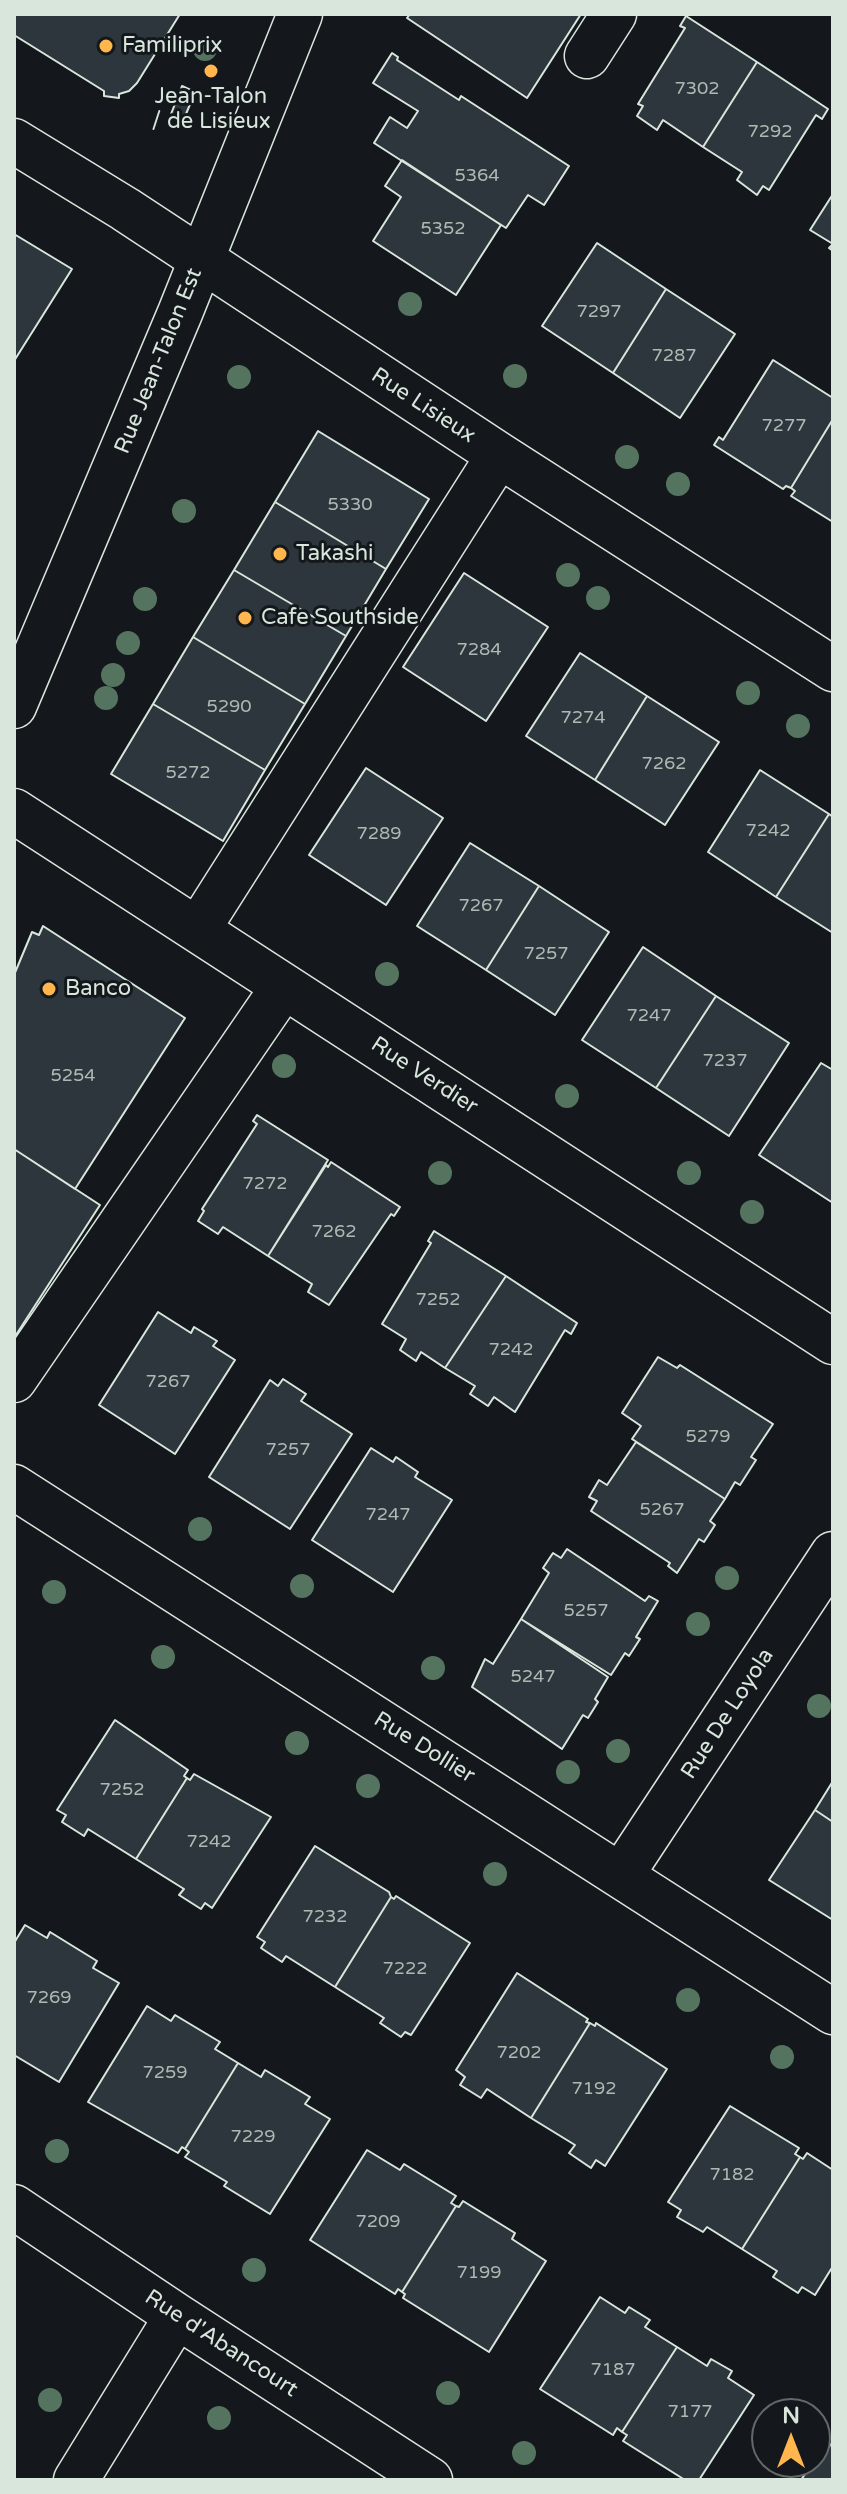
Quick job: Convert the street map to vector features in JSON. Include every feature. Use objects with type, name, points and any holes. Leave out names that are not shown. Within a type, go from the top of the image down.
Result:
[{"type":"street","name":"Rue Jean-Talon Est","points":[[14,706],[300,14]]},
{"type":"street","points":[[587,56],[614,14]]},
{"type":"street","name":"Rue Lisieux","points":[[14,141],[833,669]]},
{"type":"street","points":[[198,929],[499,455]]},
{"type":"street","name":"Rue Verdier","points":[[14,811],[833,1342]]},
{"type":"street","points":[[14,1380],[284,986]]},
{"type":"street","name":"Rue Dollier","points":[[14,1487],[833,2012]]},
{"type":"street","name":"Rue De Loyola","points":[[622,1874],[833,1554]]},
{"type":"street","name":"Rue d'Abancourt","points":[[14,2207],[430,2480]]},
{"type":"street","points":[[76,2480],[177,2316]]},
{"type":"building","points":[[14,14],[180,14],[137,83],[129,91],[119,94],[119,98],[104,96],[104,91],[14,35]]},
{"type":"building","points":[[410,14],[581,14],[527,98],[407,18]]},
{"type":"building","points":[[686,16],[757,62],[703,147],[663,120],[657,130],[637,116],[643,106],[638,104],[685,28],[680,26]]},
{"type":"building","points":[[392,53],[398,57],[397,60],[459,100],[461,96],[569,166],[544,205],[528,195],[506,228],[374,143],[390,117],[407,128],[418,111],[373,83]]},
{"type":"building","points":[[757,62],[828,109],[822,119],[816,115],[769,190],[763,186],[757,195],[737,180],[742,172],[703,147]]},
{"type":"building","points":[[182,86],[195,92],[184,119],[171,114]]},
{"type":"building","points":[[402,160],[501,225],[456,295],[373,241],[401,197],[385,186]]},
{"type":"building","points":[[833,194],[833,244],[810,230]]},
{"type":"building","points":[[14,234],[72,269],[14,361]]},
{"type":"building","points":[[597,243],[666,289],[613,373],[542,326]]},
{"type":"building","points":[[666,289],[735,334],[680,418],[613,373]]},
{"type":"building","points":[[773,360],[833,398],[833,419],[791,488],[786,486],[783,489],[714,445],[719,437],[723,440]]},
{"type":"building","points":[[833,419],[833,522],[791,496],[795,491],[791,488]]},
{"type":"building","points":[[318,431],[429,499],[386,569],[275,502]]},
{"type":"building","points":[[275,502],[386,569],[346,636],[234,570]]},
{"type":"building","points":[[234,570],[346,636],[305,704],[193,637]]},
{"type":"building","points":[[464,573],[548,627],[486,721],[403,667]]},
{"type":"building","points":[[193,637],[305,704],[265,770],[153,704]]},
{"type":"building","points":[[580,653],[647,696],[595,780],[526,736]]},
{"type":"building","points":[[647,696],[719,742],[665,825],[595,780]]},
{"type":"building","points":[[153,704],[265,770],[223,841],[111,774]]},
{"type":"building","points":[[366,768],[443,818],[386,905],[309,855]]},
{"type":"building","points":[[760,770],[829,814],[776,897],[708,852]]},
{"type":"building","points":[[829,814],[833,817],[833,933],[776,897]]},
{"type":"building","points":[[470,843],[539,886],[486,970],[417,926]]},
{"type":"building","points":[[539,886],[609,932],[555,1015],[486,970]]},
{"type":"building","points":[[43,926],[185,1018],[75,1189],[14,1149],[14,975],[32,932],[39,935]]},
{"type":"building","points":[[643,947],[716,996],[656,1088],[582,1040]]},
{"type":"building","points":[[716,996],[789,1043],[729,1136],[656,1088]]},
{"type":"building","points":[[821,1063],[833,1070],[833,1203],[759,1155]]},
{"type":"building","points":[[257,1115],[328,1160],[268,1256],[223,1227],[218,1234],[198,1221],[204,1211],[202,1209],[257,1124],[253,1121]]},
{"type":"building","points":[[14,1149],[100,1205],[14,1338]]},
{"type":"building","points":[[331,1162],[400,1207],[394,1216],[391,1214],[329,1305],[308,1292],[312,1284],[268,1256],[326,1165],[328,1167]]},
{"type":"building","points":[[434,1231],[506,1276],[445,1368],[421,1352],[416,1361],[400,1350],[406,1339],[382,1324],[431,1243],[428,1241]]},
{"type":"building","points":[[506,1276],[577,1323],[571,1334],[565,1330],[515,1412],[494,1397],[488,1406],[470,1394],[475,1386],[445,1368]]},
{"type":"building","points":[[158,1312],[191,1333],[194,1327],[217,1341],[213,1346],[235,1360],[175,1454],[99,1405]]},
{"type":"building","points":[[658,1357],[677,1368],[680,1365],[773,1424],[751,1457],[756,1460],[740,1485],[735,1482],[725,1499],[632,1439],[641,1426],[622,1413]]},
{"type":"building","points":[[283,1379],[306,1394],[301,1401],[352,1434],[290,1529],[209,1477],[270,1380],[278,1386]]},
{"type":"building","points":[[636,1442],[725,1499],[710,1521],[715,1525],[704,1542],[699,1539],[677,1573],[668,1566],[670,1563],[591,1511],[597,1501],[589,1497],[599,1480],[607,1485]]},
{"type":"building","points":[[371,1448],[393,1462],[396,1457],[418,1472],[415,1477],[452,1500],[393,1592],[312,1540]]},
{"type":"building","points":[[567,1549],[645,1601],[649,1596],[658,1601],[636,1637],[640,1639],[629,1656],[625,1653],[611,1675],[521,1619],[549,1573],[543,1568],[553,1553],[561,1558]]},
{"type":"building","points":[[521,1619],[608,1677],[588,1718],[583,1715],[562,1749],[472,1687],[485,1659],[493,1664]]},
{"type":"building","points":[[115,1720],[188,1770],[184,1776],[187,1778],[136,1859],[88,1829],[84,1836],[62,1822],[66,1815],[57,1810]]},
{"type":"building","points":[[194,1774],[271,1817],[212,1908],[205,1903],[201,1909],[179,1895],[184,1889],[136,1859],[187,1778],[190,1780]]},
{"type":"building","points":[[833,1781],[833,1822],[815,1810]]},
{"type":"building","points":[[815,1810],[833,1822],[833,1920],[769,1880]]},
{"type":"building","points":[[315,1846],[389,1892],[391,1897],[335,1987],[286,1956],[282,1962],[261,1948],[265,1942],[257,1937]]},
{"type":"building","points":[[396,1896],[470,1943],[411,2035],[405,2032],[401,2037],[380,2023],[384,2018],[335,1987],[391,1897],[394,1899]]},
{"type":"building","points":[[25,1925],[47,1938],[50,1932],[97,1961],[93,1968],[119,1983],[59,2082],[14,2055],[14,1943]]},
{"type":"building","points":[[517,1973],[590,2023],[531,2118],[487,2089],[481,2098],[460,2085],[465,2077],[456,2070]]},
{"type":"building","points":[[147,2006],[171,2021],[175,2015],[220,2042],[215,2049],[238,2063],[185,2149],[182,2147],[178,2153],[88,2102]]},
{"type":"building","points":[[590,2023],[595,2026],[596,2023],[667,2069],[605,2166],[596,2160],[591,2168],[569,2153],[575,2145],[531,2118]]},
{"type":"building","points":[[238,2063],[261,2077],[265,2070],[310,2097],[305,2104],[330,2119],[270,2214],[224,2186],[227,2182],[185,2157],[189,2152],[185,2149]]},
{"type":"building","points":[[730,2106],[799,2148],[795,2154],[800,2157],[742,2249],[707,2227],[703,2232],[677,2217],[681,2210],[668,2202]]},
{"type":"building","points":[[367,2150],[400,2170],[404,2164],[456,2196],[451,2203],[456,2206],[402,2292],[398,2289],[395,2294],[310,2240]]},
{"type":"building","points":[[807,2153],[833,2170],[833,2266],[815,2295],[802,2287],[798,2293],[773,2277],[777,2271],[742,2249],[800,2157],[803,2159]]},
{"type":"building","points":[[463,2201],[515,2233],[512,2239],[546,2261],[489,2352],[403,2298],[405,2294],[402,2292],[456,2206],[459,2207]]},
{"type":"building","points":[[600,2297],[625,2313],[629,2307],[650,2320],[645,2327],[677,2347],[622,2432],[617,2428],[613,2435],[540,2389]]},
{"type":"building","points":[[677,2347],[707,2366],[711,2359],[732,2371],[728,2378],[754,2395],[699,2480],[685,2480],[623,2441],[627,2435],[622,2432]]},
{"type":"building","points":[[833,2441],[833,2480],[801,2480],[831,2478]]},
{"type":"place","name":"Familiprix","points":[[106,46]]},
{"type":"place","name":"Jean-Talon / de Lisieux","points":[[211,71]]},
{"type":"place","name":"Takashi","points":[[280,554]]},
{"type":"place","name":"Cafe Southside","points":[[245,618]]},
{"type":"place","name":"Banco","points":[[49,989]]}]
